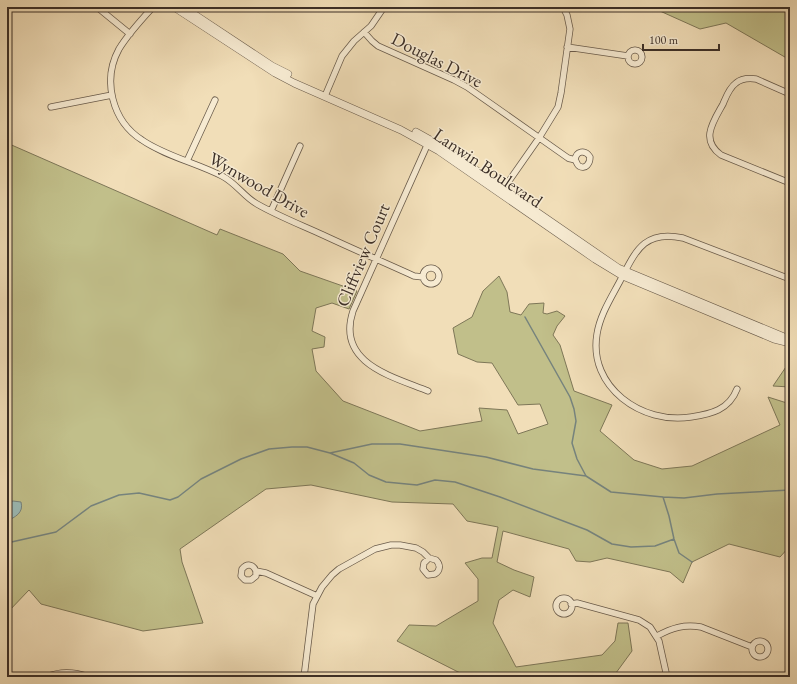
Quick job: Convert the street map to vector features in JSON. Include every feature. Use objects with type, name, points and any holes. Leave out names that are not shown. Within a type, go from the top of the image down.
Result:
[{"type":"street","points":[[97,7],[130,34]]},
{"type":"street","name":"Wynwood Drive","points":[[153,7],[118,51],[110,78],[112,95],[116,109],[133,134],[149,145],[188,161],[230,181],[255,203],[271,212],[414,276],[423,277]]},
{"type":"street","name":"Lanwin Boulevard","points":[[174,7],[275,73],[326,94]]},
{"type":"street","name":"Lanwin Boulevard","points":[[183,7],[288,75],[429,142],[439,151],[502,191],[595,259],[624,274],[774,339],[790,344]]},
{"type":"street","points":[[326,94],[342,56],[378,16],[384,7]]},
{"type":"street","points":[[502,191],[539,138],[559,103],[569,22],[563,7]]},
{"type":"street","name":"Douglas Drive","points":[[364,32],[378,46],[467,87],[568,158],[575,160]]},
{"type":"street","points":[[567,47],[628,56]]},
{"type":"street","points":[[790,94],[756,79],[751,78],[741,80],[731,88],[711,126],[709,137],[713,148],[721,155],[790,183]]},
{"type":"street","points":[[51,107],[112,95]]},
{"type":"street","points":[[188,161],[215,100]]},
{"type":"street","name":"Cliffview Court","points":[[428,391],[371,366],[360,357],[353,345],[350,332],[350,318],[429,142]]},
{"type":"street","points":[[271,212],[300,146]]},
{"type":"street","points":[[737,389],[733,398],[721,408],[703,415],[684,418],[662,418],[634,408],[619,396],[606,381],[602,373],[596,354],[596,335],[602,317],[635,253],[645,243],[660,237],[676,236],[790,279]]},
{"type":"street","name":"Lanwin Boulevard","points":[[624,274],[790,339]]},
{"type":"street","points":[[304,677],[312,612],[317,596],[327,580],[339,570],[383,546],[408,546],[423,552],[429,558]]},
{"type":"street","points":[[256,571],[266,573],[317,596]]},
{"type":"street","points":[[571,604],[577,602],[639,620],[650,627],[659,641],[667,677]]},
{"type":"street","points":[[657,636],[678,626],[693,626],[700,627],[752,646]]},
{"type":"street","points":[[47,677],[66,672],[89,677]]},
{"type":"street","points":[[234,677],[262,677]]},
{"type":"shaded area","points":[[651,7],[790,7],[790,60],[726,23],[700,29]]},
{"type":"shaded area","points":[[7,143],[217,235],[220,229],[283,254],[300,271],[357,291],[349,309],[332,303],[316,308],[312,331],[325,337],[324,347],[312,349],[316,371],[343,401],[420,431],[482,421],[479,408],[507,410],[518,434],[548,424],[540,404],[518,405],[492,363],[477,362],[458,354],[453,328],[472,317],[483,291],[499,276],[507,292],[510,312],[521,315],[529,304],[544,303],[543,313],[547,314],[557,311],[565,316],[557,326],[553,335],[560,345],[574,391],[612,405],[600,431],[634,460],[662,469],[692,466],[780,425],[768,397],[790,404],[790,546],[780,557],[729,544],[692,562],[683,583],[670,572],[607,558],[590,562],[576,561],[569,549],[503,531],[497,562],[534,577],[530,597],[513,590],[499,600],[493,623],[516,667],[602,655],[615,641],[618,623],[628,623],[632,651],[613,677],[468,677],[397,641],[409,625],[436,626],[478,601],[478,579],[465,563],[482,558],[492,558],[498,527],[467,521],[453,504],[392,502],[311,485],[266,489],[180,549],[182,562],[203,623],[143,631],[41,604],[29,590],[7,613]]},
{"type":"shaded area","points":[[790,361],[790,387],[773,386]]},
{"type":"water","points":[[13,501],[21,502],[22,506],[18,514],[7,521],[7,503]]},
{"type":"waterway","points":[[525,317],[570,397],[576,421],[572,443],[577,459],[586,476]]},
{"type":"waterway","points":[[330,453],[372,444],[400,444],[486,457],[533,469],[586,476],[611,492],[663,497],[684,498],[717,494],[790,490]]},
{"type":"waterway","points":[[7,543],[56,532],[91,506],[119,495],[139,493],[170,500],[178,497],[201,479],[241,459],[269,449],[292,447],[307,447],[330,453],[354,463],[369,475],[386,482],[417,485],[435,480],[455,482],[500,497],[587,530],[612,544],[631,547],[655,546],[674,539]]},
{"type":"waterway","points":[[663,497],[679,553],[692,562]]}]
